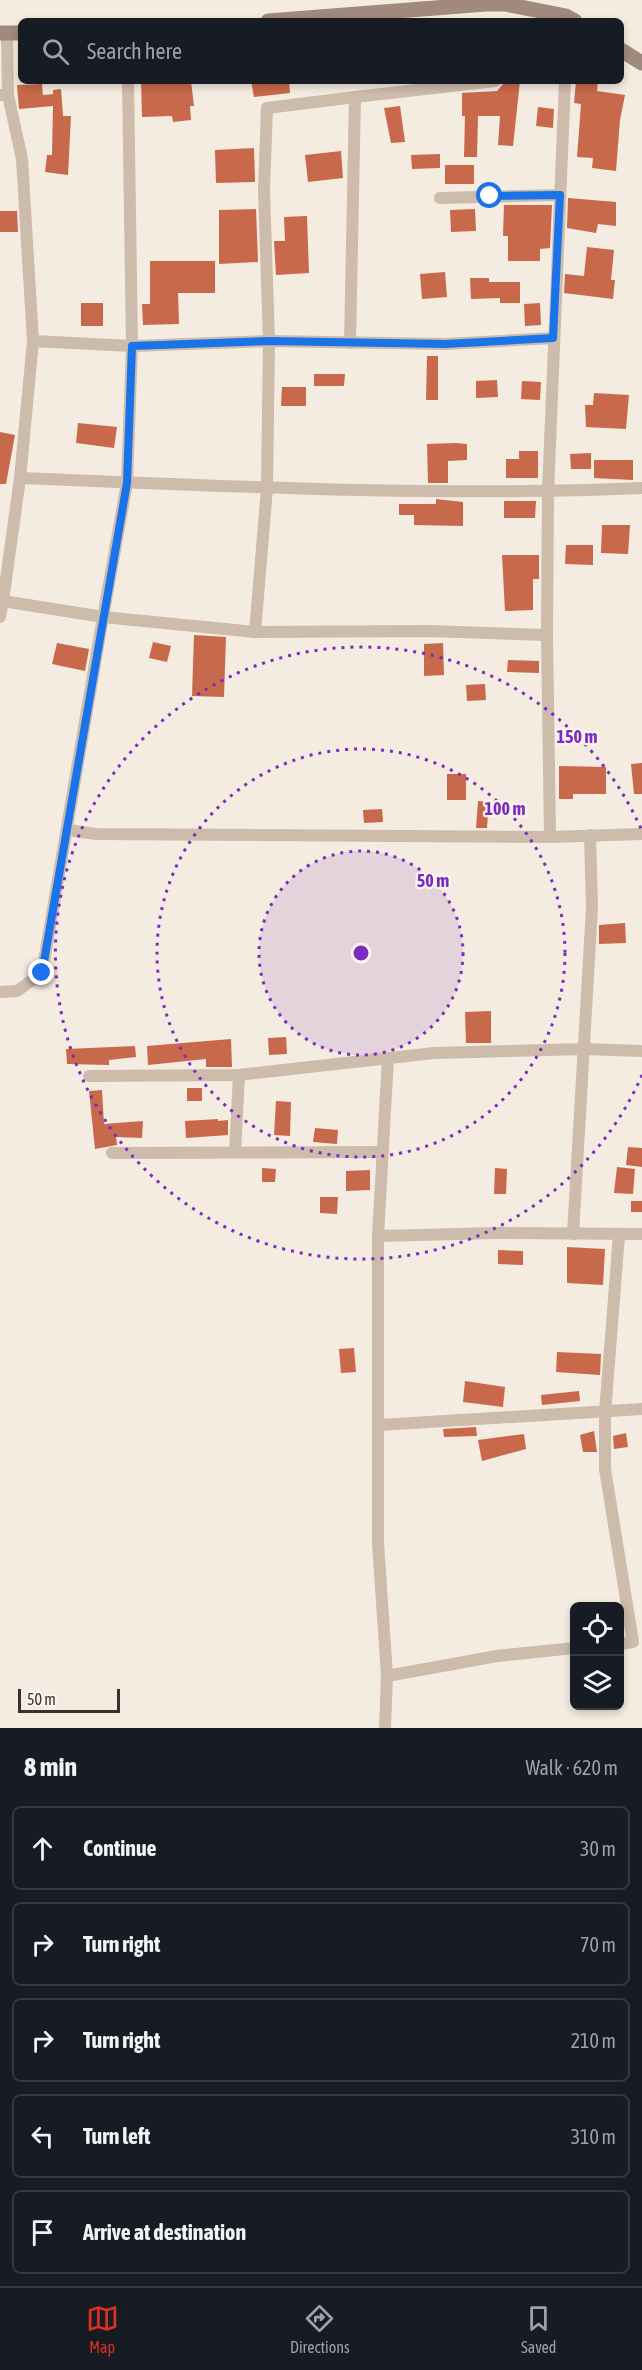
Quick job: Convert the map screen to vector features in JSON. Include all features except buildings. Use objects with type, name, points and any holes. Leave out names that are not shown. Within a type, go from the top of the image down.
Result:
[{"type":"main road","points":[[302,18],[486,2],[505,4],[565,18]]},
{"type":"main road","points":[[624,52],[642,63]]},
{"type":"street","points":[[0,617],[20,478],[33,341],[22,159],[4,95],[9,33]]},
{"type":"street","points":[[0,992],[17,991],[42,973],[127,483],[132,346],[128,84]]},
{"type":"street","points":[[255,632],[267,488],[269,341],[264,190],[267,108],[469,84]]},
{"type":"street","points":[[550,837],[546,635],[548,492],[565,84]]},
{"type":"street","points":[[350,343],[355,97]]},
{"type":"street","points":[[440,198],[560,195]]},
{"type":"street","points":[[33,341],[132,346],[269,341],[445,344],[553,338]]},
{"type":"street","points":[[20,478],[267,488],[548,492],[642,488]]},
{"type":"street","points":[[2,601],[103,617],[255,632],[429,631],[546,635]]},
{"type":"street","points":[[68,830],[96,834],[550,837],[642,834]]},
{"type":"street","points":[[573,1234],[592,907],[591,835]]},
{"type":"street","points":[[89,1076],[240,1075],[434,1053],[585,1049],[642,1052]]},
{"type":"street","points":[[385,1728],[387,1676],[378,1543],[378,1236],[388,1058]]},
{"type":"street","points":[[235,1152],[240,1075]]},
{"type":"street","points":[[112,1153],[381,1152]]},
{"type":"street","points":[[378,1236],[642,1234]]},
{"type":"street","points":[[619,1235],[605,1413],[605,1469],[633,1642],[624,1643]]},
{"type":"street","points":[[379,1425],[642,1409]]},
{"type":"street","points":[[387,1676],[497,1656],[570,1648]]},
{"type":"route","points":[[42,973],[127,483],[132,346],[269,341],[445,344],[553,338],[560,195],[490,196]]}]
